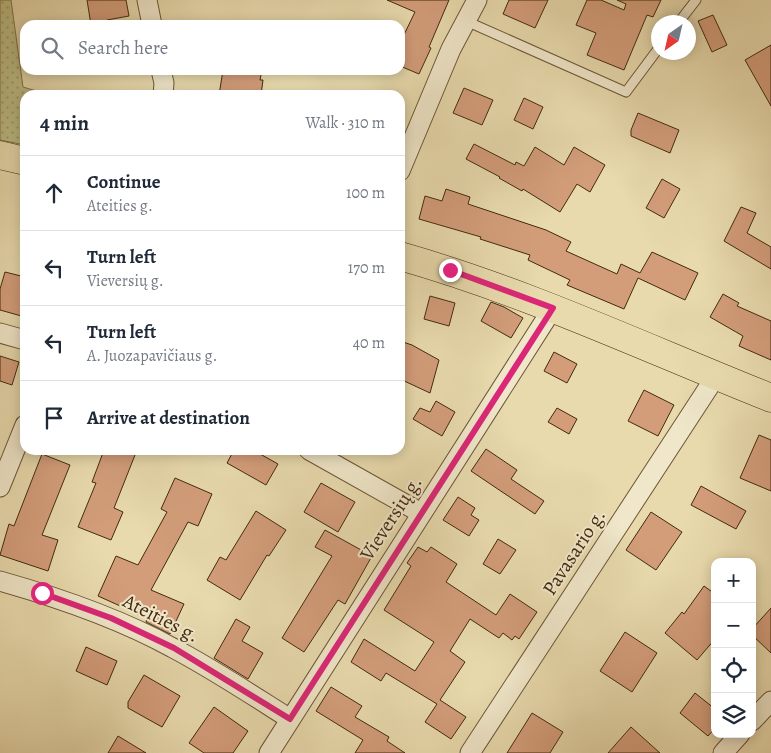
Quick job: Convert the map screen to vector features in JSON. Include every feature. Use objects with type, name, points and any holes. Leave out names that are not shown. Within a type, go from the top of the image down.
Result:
[{"type":"main road","points":[[0,155],[20,160]]},
{"type":"main road","points":[[405,257],[450,270],[553,308],[771,398]]},
{"type":"main road","points":[[716,376],[771,408]]},
{"type":"street","points":[[147,0],[151,20]]},
{"type":"street","points":[[405,159],[451,49],[477,0]]},
{"type":"street","points":[[162,75],[163,90]]},
{"type":"street","name":"Vieversių g.","points":[[269,753],[553,308]]},
{"type":"street","points":[[0,334],[20,339]]},
{"type":"street","name":"Pavasario g.","points":[[470,753],[716,376]]},
{"type":"street","points":[[0,487],[20,437]]},
{"type":"street","points":[[319,455],[421,513]]},
{"type":"street","name":"Ateities g.","points":[[0,581],[42,593],[111,618],[174,648],[290,719]]},
{"type":"street","points":[[723,753],[736,738]]},
{"type":"lane","points":[[684,15],[696,0]]},
{"type":"lane","points":[[466,21],[626,92],[651,58]]},
{"type":"green space","points":[[0,0],[11,0],[20,75],[23,87],[33,90],[20,90],[20,144],[0,140]]},
{"type":"building","points":[[87,0],[126,0],[129,16],[107,20],[90,20]]},
{"type":"building","points":[[387,0],[449,0],[419,74],[405,68],[405,33],[415,12]]},
{"type":"building","points":[[509,0],[548,0],[535,28],[503,14]]},
{"type":"building","points":[[587,0],[601,0],[624,10],[626,4],[617,0],[661,0],[654,15],[647,15],[624,70],[587,55],[596,33],[576,25]]},
{"type":"building","points":[[713,15],[727,45],[712,52],[698,21]]},
{"type":"building","points":[[771,45],[771,106],[745,60]]},
{"type":"building","points":[[222,75],[261,75],[260,80],[263,80],[262,90],[220,90]]},
{"type":"building","points":[[464,88],[493,100],[482,125],[453,113]]},
{"type":"building","points":[[524,98],[543,107],[533,129],[514,120]]},
{"type":"building","points":[[638,113],[679,130],[670,153],[631,136],[631,130]]},
{"type":"building","points":[[474,144],[515,165],[516,162],[524,166],[535,147],[564,165],[574,147],[605,165],[590,192],[577,184],[560,212],[523,189],[522,191],[466,159]]},
{"type":"building","points":[[662,179],[680,189],[664,218],[646,208]]},
{"type":"building","points":[[446,189],[470,197],[468,204],[546,230],[571,242],[566,251],[617,274],[621,264],[640,273],[652,252],[698,273],[685,300],[638,278],[624,309],[567,285],[570,280],[528,260],[530,255],[480,239],[481,237],[419,219],[425,196],[442,201]]},
{"type":"building","points":[[741,207],[756,213],[747,233],[771,247],[771,269],[724,241]]},
{"type":"building","points":[[5,272],[20,276],[20,316],[0,310],[0,289]]},
{"type":"building","points":[[723,294],[739,303],[737,306],[771,321],[771,360],[739,346],[743,336],[710,317]]},
{"type":"building","points":[[430,296],[455,303],[449,326],[424,319]]},
{"type":"building","points":[[491,302],[523,318],[511,338],[481,321]]},
{"type":"building","points":[[405,343],[439,360],[430,393],[405,381]]},
{"type":"building","points":[[554,352],[577,364],[567,383],[544,371]]},
{"type":"building","points":[[0,356],[19,362],[12,385],[0,381]]},
{"type":"building","points":[[644,390],[674,405],[658,436],[628,421]]},
{"type":"building","points":[[436,401],[455,412],[442,436],[413,419],[420,408],[430,412]]},
{"type":"building","points":[[557,408],[577,419],[569,434],[548,422]]},
{"type":"building","points":[[759,435],[771,440],[771,491],[740,478]]},
{"type":"building","points":[[486,449],[517,470],[511,479],[544,501],[535,514],[471,471]]},
{"type":"building","points":[[42,455],[70,465],[42,535],[58,540],[48,571],[0,555],[9,524],[14,526]]},
{"type":"building","points":[[102,455],[135,455],[114,508],[123,512],[111,540],[78,527],[96,483],[92,482]]},
{"type":"building","points":[[231,455],[262,455],[278,464],[266,485],[227,463]]},
{"type":"building","points":[[175,478],[212,494],[198,526],[188,522],[151,590],[184,604],[170,634],[146,622],[147,618],[98,596],[116,556],[138,565],[167,512],[161,509]]},
{"type":"building","points":[[321,483],[355,502],[338,532],[304,512]]},
{"type":"building","points":[[701,486],[746,511],[736,529],[691,505]]},
{"type":"building","points":[[458,497],[475,508],[471,515],[479,520],[469,536],[443,520]]},
{"type":"building","points":[[256,511],[286,530],[269,556],[267,555],[240,600],[207,580],[220,557],[226,560]]},
{"type":"building","points":[[651,512],[682,532],[656,570],[626,550]]},
{"type":"building","points":[[325,530],[372,556],[345,604],[338,600],[304,652],[282,638],[332,556],[315,547]]},
{"type":"building","points":[[498,539],[516,550],[500,574],[483,564]]},
{"type":"building","points":[[418,547],[427,552],[431,547],[457,564],[446,582],[496,615],[510,594],[537,612],[519,639],[515,636],[512,640],[503,633],[499,638],[470,619],[450,651],[465,662],[440,700],[466,717],[451,739],[425,722],[437,704],[386,673],[381,681],[351,662],[364,639],[415,671],[434,642],[384,610],[411,566],[407,563]]},
{"type":"building","points":[[704,586],[711,591],[711,644],[697,660],[665,633],[682,612],[684,614]]},
{"type":"building","points":[[771,608],[771,653],[756,639],[756,625]]},
{"type":"building","points":[[236,619],[250,627],[242,641],[263,653],[248,679],[214,658]]},
{"type":"building","points":[[625,632],[657,653],[632,692],[600,671]]},
{"type":"building","points":[[86,647],[117,661],[107,685],[76,671]]},
{"type":"building","points":[[144,675],[180,696],[162,727],[128,708],[128,702]]},
{"type":"building","points":[[331,687],[362,706],[355,717],[389,737],[387,741],[405,753],[355,753],[363,740],[316,711]]},
{"type":"building","points":[[695,693],[711,706],[711,733],[708,736],[680,713]]},
{"type":"building","points":[[214,707],[248,731],[233,753],[204,753],[189,743]]},
{"type":"building","points":[[532,713],[563,732],[550,753],[507,753]]},
{"type":"building","points":[[631,727],[660,753],[608,753]]},
{"type":"building","points":[[118,736],[146,753],[108,753]]},
{"type":"route","points":[[42,593],[111,618],[174,648],[290,719],[553,308],[450,270]]}]
